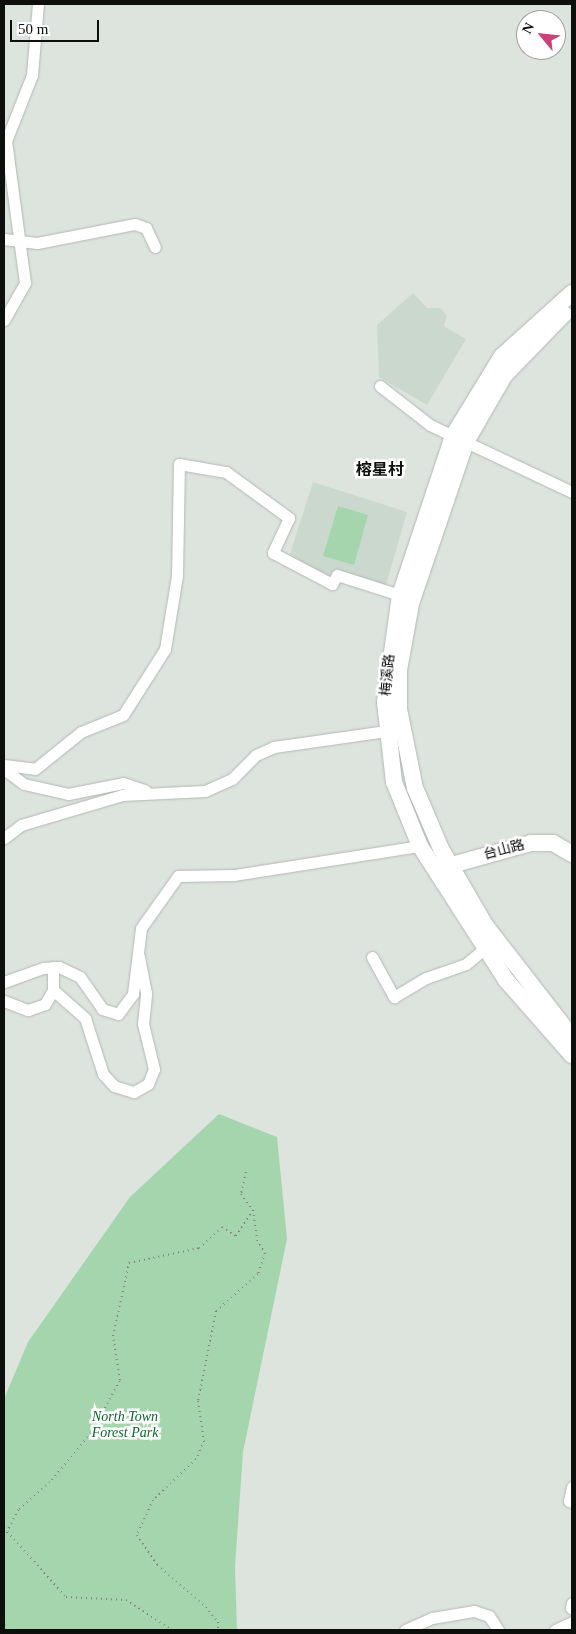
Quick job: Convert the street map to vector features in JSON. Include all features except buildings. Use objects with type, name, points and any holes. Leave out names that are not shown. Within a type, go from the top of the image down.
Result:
[{"type":"main road","name":"梅溪路","points":[[572,293],[502,356],[459,439],[400,595],[386,675],[386,732],[398,796],[420,846],[484,949],[572,1055]]},
{"type":"main road","name":"梅溪路","points":[[572,308],[508,370],[459,439],[415,588],[399,679],[406,758],[422,808],[450,865],[486,925],[572,1037]]},
{"type":"main road","name":"台山路","points":[[434,870],[538,842],[553,844],[572,854]]},
{"type":"street","points":[[4,320],[25,282],[6,142],[32,75],[38,4]]},
{"type":"street","points":[[4,239],[37,243],[135,224],[146,228],[155,247]]},
{"type":"street","points":[[380,386],[421,419],[572,492]]},
{"type":"street","points":[[4,767],[35,769],[81,732],[123,714],[165,649],[177,576],[180,464],[226,472],[289,518],[273,554],[332,584],[338,574],[400,595]]},
{"type":"street","points":[[4,838],[21,825],[122,795],[149,791],[206,791],[232,779],[256,755],[274,747],[386,732]]},
{"type":"street","points":[[4,767],[24,784],[68,794],[123,783],[149,791]]},
{"type":"street","points":[[4,982],[53,966],[74,972],[102,1010],[118,1014],[133,994],[137,944],[141,928],[178,876],[234,875],[420,846]]},
{"type":"street","points":[[53,990],[85,1018],[99,1068],[108,1080],[127,1092],[142,1089],[152,1077],[154,1062],[144,1024],[146,993],[137,944]]},
{"type":"street","points":[[372,957],[394,997],[426,978],[466,964],[484,949]]},
{"type":"street","points":[[4,1001],[34,1010],[45,1004],[53,990],[53,966]]},
{"type":"street","points":[[572,1488],[569,1501],[572,1502]]},
{"type":"street","points":[[405,1630],[432,1618],[474,1611],[489,1616],[498,1630]]},
{"type":"street","points":[[555,1630],[572,1622]]},
{"type":"path","points":[[218,1630],[218,1622],[206,1606],[157,1565],[137,1535],[153,1500],[196,1459],[204,1441],[198,1401],[216,1311],[258,1274],[265,1253],[257,1240],[253,1210],[241,1194],[246,1172]]},
{"type":"path","points":[[4,1537],[19,1509],[52,1480],[93,1430],[120,1380],[113,1336],[129,1263],[199,1248],[222,1227],[236,1236],[253,1210]]},
{"type":"path","points":[[4,1528],[66,1597],[126,1600],[172,1630]]},
{"type":"path","points":[[4,1619],[5,1630]]},
{"type":"shaded area","points":[[413,293],[427,308],[440,308],[447,316],[444,326],[466,339],[427,405],[379,377],[377,325]]},
{"type":"shaded area","points":[[313,482],[407,512],[386,585],[336,569],[329,578],[290,554]]},
{"type":"green space","points":[[338,506],[368,515],[354,565],[323,556]]},
{"type":"green space","name":"North Town Forest Park","points":[[219,1114],[277,1137],[287,1239],[243,1452],[235,1567],[237,1630],[4,1630],[4,1399],[28,1342],[130,1197]]},
{"type":"district","name":"榕星村","points":[[380,470]]}]
